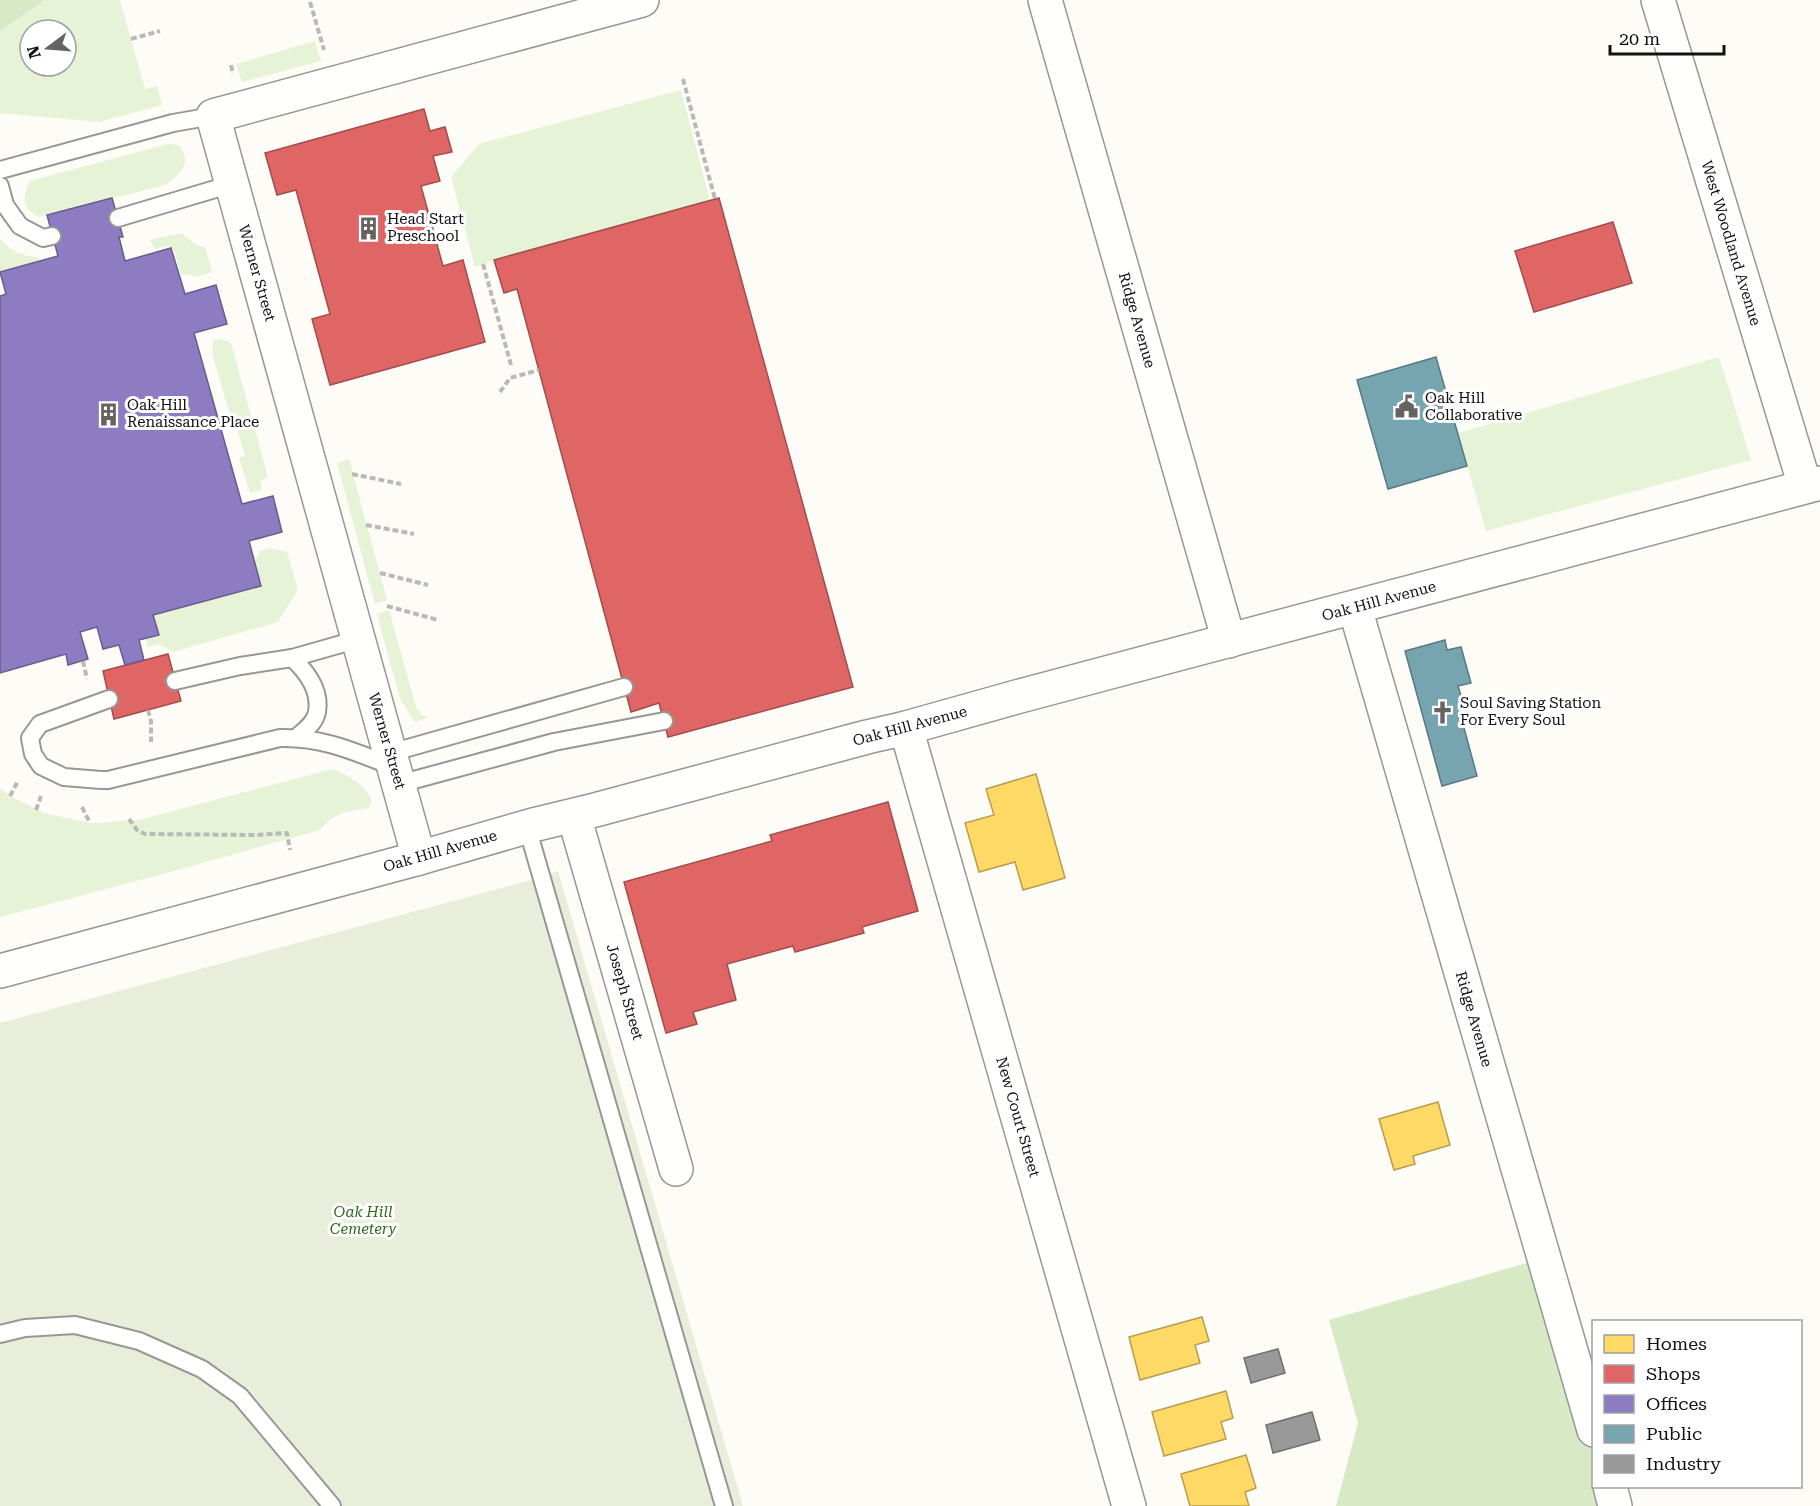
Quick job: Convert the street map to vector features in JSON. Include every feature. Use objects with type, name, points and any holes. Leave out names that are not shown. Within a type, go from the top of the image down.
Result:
[{"type":"street","points":[[213,116],[642,0]]},
{"type":"street","name":"Ridge Avenue","points":[[1045,0],[1229,641]]},
{"type":"street","name":"West Woodland Avenue","points":[[1658,0],[1813,485]]},
{"type":"street","name":"Werner Street","points":[[213,116],[420,858]]},
{"type":"street","name":"Oak Hill Avenue","points":[[0,971],[527,827],[1813,485]]},
{"type":"street","name":"Ridge Avenue","points":[[1355,608],[1592,1427]]},
{"type":"street","name":"New Court Street","points":[[906,728],[1130,1506]]},
{"type":"street","name":"Joseph Street","points":[[574,816],[676,1168]]},
{"type":"street","points":[[1610,1488],[1615,1506]]},
{"type":"lane","points":[[0,170],[173,123],[213,116]]},
{"type":"lane","points":[[118,218],[232,184]]},
{"type":"lane","points":[[0,186],[5,205],[20,226],[43,238],[52,236]]},
{"type":"lane","points":[[175,681],[240,666],[292,658],[359,639]]},
{"type":"lane","points":[[292,658],[308,673],[317,703],[317,712],[310,726],[297,737]]},
{"type":"lane","points":[[394,768],[624,687]]},
{"type":"lane","points":[[109,699],[40,724],[30,738],[33,754],[41,766],[66,778],[108,780],[280,738],[297,737],[343,746],[394,768],[554,742],[664,721]]},
{"type":"lane","points":[[527,827],[724,1506]]},
{"type":"lane","points":[[0,1334],[25,1328],[75,1326],[140,1341],[202,1369],[240,1396],[332,1506]]},
{"type":"path","points":[[310,2],[321,39]]},
{"type":"path","points":[[131,39],[160,31]]},
{"type":"path","points":[[683,79],[716,199]]},
{"type":"path","points":[[483,264],[511,365]]},
{"type":"path","points":[[500,392],[510,378],[539,370]]},
{"type":"path","points":[[352,474],[401,484]]},
{"type":"path","points":[[366,525],[414,534]]},
{"type":"path","points":[[380,573],[428,585]]},
{"type":"path","points":[[388,605],[438,620]]},
{"type":"path","points":[[83,661],[85,669]]},
{"type":"path","points":[[148,710],[151,721]]},
{"type":"path","points":[[129,819],[137,830],[145,834],[287,833],[290,850]]},
{"type":"green space","points":[[0,0],[45,0],[18,18],[0,31]]},
{"type":"green space","points":[[45,0],[120,0],[145,89],[157,86],[162,105],[99,122],[0,113],[0,31],[18,19],[18,78],[78,78],[78,18],[19,18]]},
{"type":"green space","points":[[315,41],[321,61],[242,82],[236,64]]},
{"type":"green space","points":[[681,90],[710,201],[475,267],[451,177],[479,144]]},
{"type":"green space","points":[[168,144],[179,145],[185,163],[180,173],[165,185],[39,217],[26,206],[25,198],[30,181]]},
{"type":"green space","points":[[181,233],[198,246],[205,247],[212,272],[196,277],[189,274],[181,275],[174,250],[168,246],[155,249],[150,240]]},
{"type":"green space","points":[[0,239],[13,250],[39,258],[39,261],[0,272]]},
{"type":"green space","points":[[222,339],[231,343],[268,477],[260,481],[262,490],[250,493],[239,458],[245,456],[237,428],[234,428],[212,354],[213,340]]},
{"type":"green space","points":[[1719,357],[1751,460],[1486,531],[1458,433]]},
{"type":"green space","points":[[349,459],[387,600],[375,604],[337,463]]},
{"type":"green space","points":[[270,548],[287,552],[298,590],[278,622],[173,652],[159,644],[148,647],[146,638],[153,615],[261,586],[255,561],[260,551]]},
{"type":"green space","points":[[389,610],[416,707],[422,715],[429,717],[415,722],[400,699],[377,614]]},
{"type":"green space","points":[[332,769],[350,777],[364,789],[372,800],[369,808],[342,813],[331,819],[320,830],[0,917],[0,788],[10,796],[44,813],[90,823],[102,823],[143,819]]},
{"type":"green space","name":"Oak Hill Cemetery","points":[[558,871],[743,1506],[0,1506],[0,1023]]},
{"type":"green space","points":[[1544,1258],[1592,1426],[1592,1488],[1610,1488],[1615,1506],[1336,1506],[1358,1423],[1329,1320]]},
{"type":"building: Homes","points":[[1036,774],[1065,878],[1023,890],[1015,862],[979,872],[965,823],[994,815],[986,789]]},
{"type":"building: Homes","points":[[1438,1102],[1450,1145],[1413,1156],[1415,1164],[1394,1170],[1379,1119]]},
{"type":"building: Homes","points":[[1202,1317],[1209,1341],[1195,1345],[1200,1363],[1140,1380],[1129,1337]]},
{"type":"building: Homes","points":[[1226,1391],[1233,1418],[1221,1422],[1226,1439],[1164,1456],[1152,1412]]},
{"type":"building: Homes","points":[[1246,1455],[1256,1488],[1245,1492],[1249,1506],[1190,1506],[1181,1474]]},
{"type":"building: Shops","name":"Head Start Preschool","points":[[424,109],[430,131],[445,127],[452,152],[433,156],[440,181],[421,186],[443,266],[463,260],[485,342],[330,385],[312,319],[330,314],[296,190],[277,195],[265,153]]},
{"type":"building: Shops","points":[[719,198],[853,687],[668,737],[659,703],[631,712],[517,289],[504,293],[494,260]]},
{"type":"building: Shops","points":[[1613,222],[1632,283],[1534,312],[1515,251]]},
{"type":"building: Shops","points":[[168,654],[181,701],[114,719],[103,671]]},
{"type":"building: Shops","points":[[888,802],[918,911],[862,927],[864,933],[795,952],[793,946],[727,964],[736,1000],[693,1012],[697,1024],[666,1033],[624,882],[772,841],[770,835]]},
{"type":"building: Offices","name":"Oak Hill Renaissance Place","points":[[112,198],[123,237],[119,237],[125,261],[171,248],[185,294],[216,285],[227,324],[194,333],[242,504],[273,496],[282,532],[249,541],[261,586],[153,615],[159,635],[139,640],[144,660],[125,665],[119,645],[103,649],[97,627],[80,632],[88,659],[68,665],[66,654],[0,673],[0,296],[6,294],[0,272],[58,256],[47,215]]},
{"type":"building: Public","name":"Oak Hill Collaborative","points":[[1436,357],[1467,466],[1388,489],[1357,380]]},
{"type":"building: Public","name":"Soul Saving Station For Every Soul","points":[[1445,640],[1447,650],[1461,647],[1471,683],[1458,686],[1466,712],[1460,713],[1477,776],[1442,786],[1405,651]]},
{"type":"building: Industry","points":[[1278,1349],[1285,1373],[1251,1383],[1244,1358]]},
{"type":"building: Industry","points":[[1312,1412],[1320,1440],[1273,1453],[1266,1425]]},
{"type":"place","name":"Head Start Preschool","points":[[369,228]]},
{"type":"place","name":"Oak Hill Collaborative","points":[[1407,407]]},
{"type":"place","name":"Oak Hill Renaissance Place","points":[[109,414]]},
{"type":"place","name":"Soul Saving Station For Every Soul","points":[[1442,712]]}]
